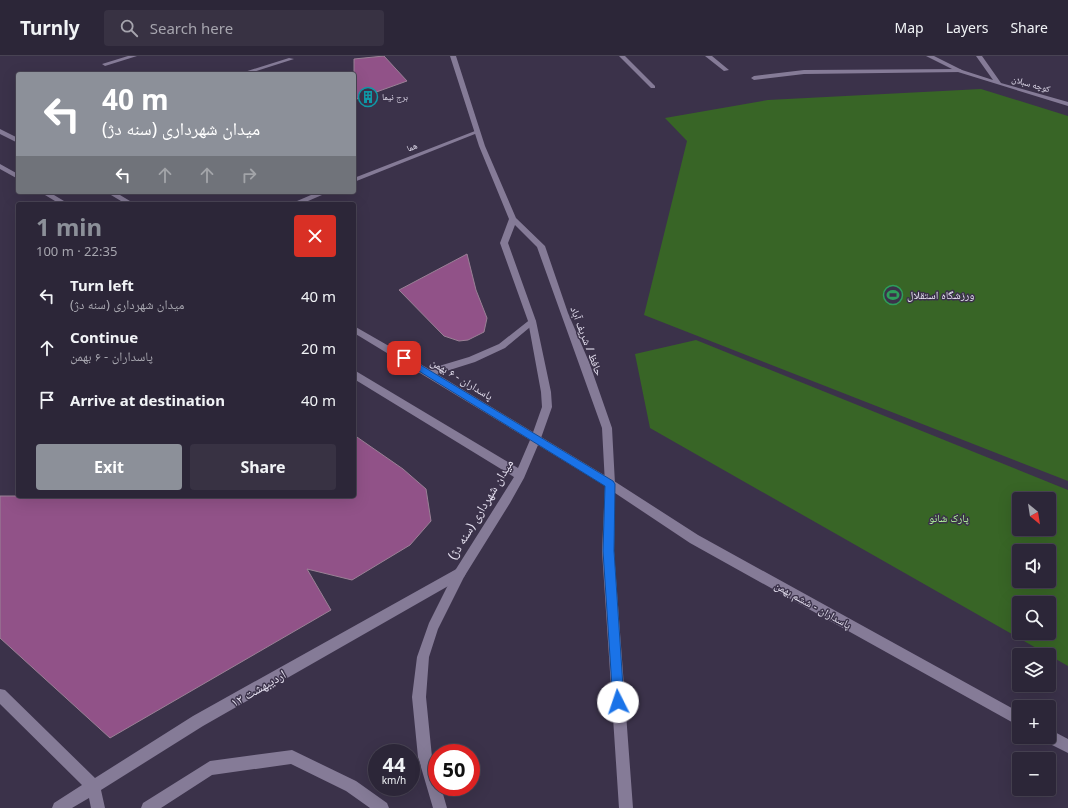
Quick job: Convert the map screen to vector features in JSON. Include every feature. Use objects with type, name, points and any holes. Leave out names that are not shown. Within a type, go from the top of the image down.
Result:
[{"type":"street","points":[[106,64],[134,56]]},
{"type":"street","name":"حافظ / شریف آباد","points":[[453,56],[477,132],[513,219],[541,246],[564,313],[584,362],[607,428],[610,484]]},
{"type":"street","points":[[622,56],[653,87]]},
{"type":"street","points":[[708,56],[726,70]]},
{"type":"street","points":[[929,56],[960,71],[999,84]]},
{"type":"street","name":"کوچه سبلان","points":[[979,56],[999,84],[1068,104]]},
{"type":"street","points":[[247,72],[291,58]]},
{"type":"street","points":[[754,78],[804,72],[960,71]]},
{"type":"street","points":[[0,131],[16,140]]},
{"type":"street","name":"هما","points":[[356,179],[477,132]]},
{"type":"street","points":[[0,166],[16,176]]},
{"type":"street","points":[[48,194],[62,202]]},
{"type":"street","points":[[114,194],[128,202]]},
{"type":"street","points":[[299,202],[320,194]]},
{"type":"street","points":[[513,219],[504,243],[532,321],[546,392],[546,407],[536,438],[610,484],[608,551],[626,808]]},
{"type":"street","points":[[428,373],[472,360],[502,346],[532,321]]},
{"type":"street","name":"پاسداران - ۶ بهمن","points":[[356,330],[536,438]]},
{"type":"street","points":[[356,375],[520,475]]},
{"type":"street","name":"میدان شهرداری (سنه دژ)","points":[[440,808],[425,757],[419,696],[423,657],[433,628],[460,572],[520,475],[536,438]]},
{"type":"street","name":"پاسداران - ششم بهمن","points":[[610,484],[694,539],[1012,715]]},
{"type":"street","name":"۱۲ اردیبهشت","points":[[59,808],[198,721],[460,572]]},
{"type":"street","points":[[0,695],[93,786],[98,808]]},
{"type":"street","points":[[1056,740],[1068,746]]},
{"type":"street","points":[[148,808],[210,768],[292,757],[351,786],[382,808]]},
{"type":"green space","points":[[981,89],[1068,116],[1068,481],[644,315],[687,141],[665,118],[768,100]]},
{"type":"green space","name":"پارک شانو","points":[[696,340],[1068,490],[1068,666],[1056,659],[1056,648],[1036,648],[1022,640],[1056,640],[1056,596],[1012,596],[1012,634],[650,428],[635,354]]},
{"type":"building","points":[[384,56],[407,81],[356,99],[356,72],[354,72],[354,59]]},
{"type":"building","points":[[467,254],[476,290],[487,318],[484,332],[468,340],[459,341],[444,336],[399,290]]},
{"type":"building","points":[[356,436],[403,469],[426,489],[431,521],[410,545],[352,580],[307,569],[331,610],[110,738],[0,638],[0,496],[16,496],[16,498],[356,498]]},
{"type":"place","name":"برج نیما","points":[[368,97]]},
{"type":"place","name":"ورزشگاه استقلال","points":[[893,295]]},
{"type":"route","points":[[404,358],[610,484],[608,551],[618,702]]}]
